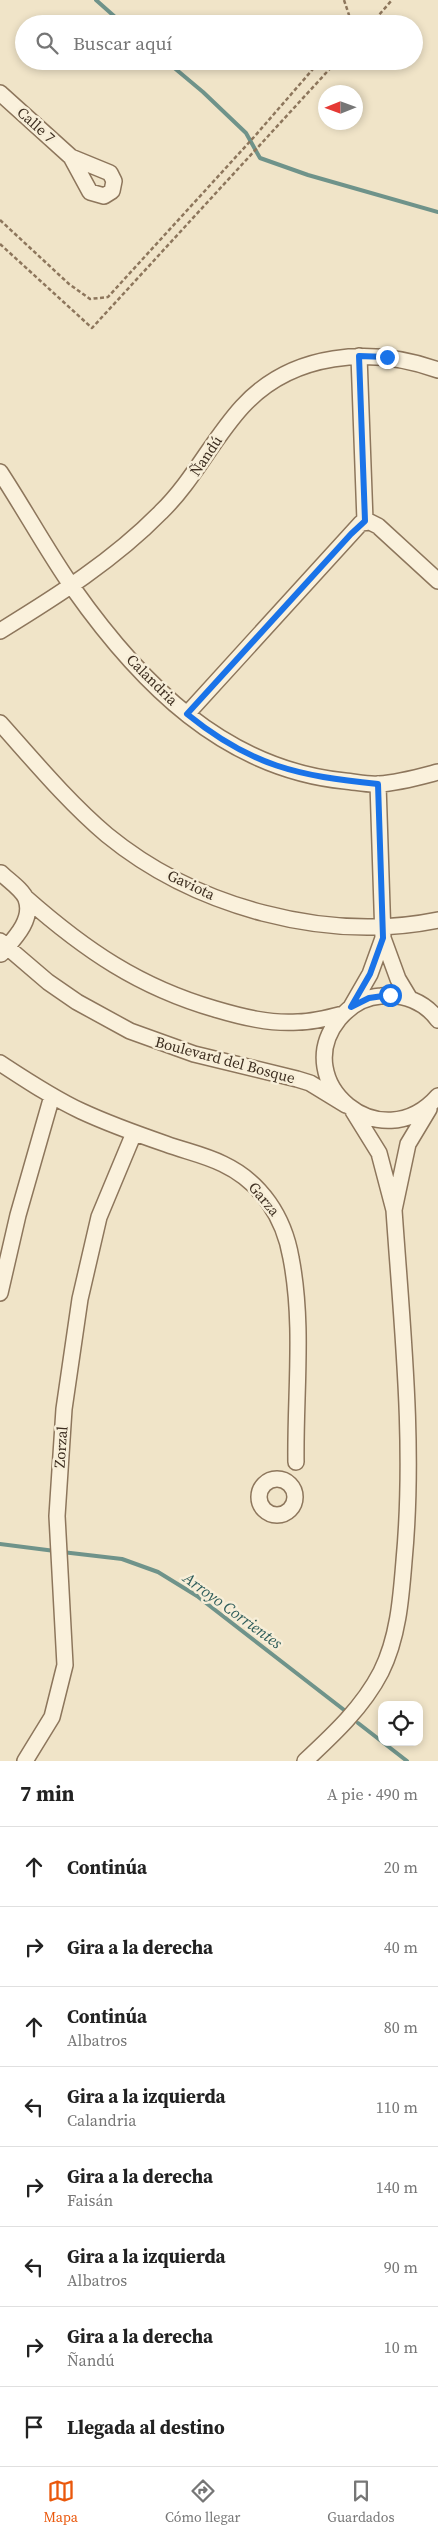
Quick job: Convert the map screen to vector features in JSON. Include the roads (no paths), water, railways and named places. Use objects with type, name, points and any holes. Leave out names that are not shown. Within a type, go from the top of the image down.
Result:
[{"type":"street","name":"Calle 7","points":[[0,93],[71,157]]},
{"type":"street","name":"Ñandú","points":[[0,631],[72,586],[144,528],[176,497],[231,420],[258,391],[286,372],[330,359],[359,356],[397,358],[438,370]]},
{"type":"street","points":[[187,714],[363,522],[359,356]]},
{"type":"street","name":"Calandria","points":[[0,472],[72,586],[124,653],[149,679],[208,731],[232,746],[274,766],[324,779],[378,784],[438,772]]},
{"type":"street","points":[[363,522],[378,526],[438,581]]},
{"type":"street","name":"Gaviota","points":[[0,723],[79,809],[108,835],[172,878],[234,904],[274,916],[382,932],[438,920]]},
{"type":"street","points":[[378,784],[382,932],[398,979],[410,999]]},
{"type":"street","points":[[0,873],[26,898],[102,959],[125,974],[174,996],[227,1013],[278,1022],[314,1021],[347,1011],[379,996],[410,999],[435,1014]]},
{"type":"street","points":[[2,948],[26,920],[26,898]]},
{"type":"street","points":[[306,1761],[358,1708],[373,1686],[390,1651],[401,1601],[407,1529],[410,1445],[394,1210],[379,1153],[350,1108],[332,1087],[326,1066],[327,1044],[330,1033],[347,1011],[370,974],[382,932]]},
{"type":"street","name":"Boulevard del Bosque","points":[[2,948],[77,1002],[130,1031],[194,1054],[297,1079],[310,1084],[350,1108],[378,1120],[398,1120],[417,1114],[435,1099]]},
{"type":"street","name":"Garza","points":[[0,1063],[52,1096],[80,1111],[134,1133],[224,1164],[256,1185],[280,1219],[291,1256],[299,1314],[295,1409],[295,1491]]},
{"type":"street","points":[[0,1293],[18,1215],[52,1096]]},
{"type":"street","points":[[394,1210],[408,1144],[416,1127],[435,1099]]},
{"type":"street","name":"Zorzal","points":[[25,1761],[52,1718],[65,1665],[58,1516],[64,1409],[80,1299],[99,1217],[134,1133]]},
{"type":"street","points":[[281,1478],[290,1483],[295,1491],[295,1501],[290,1510],[282,1515],[267,1512],[260,1504],[260,1490],[266,1482],[281,1478],[292,1472],[296,1462]]},
{"type":"waterway","points":[[96,0],[113,15]]},
{"type":"waterway","points":[[177,70],[246,133],[260,158],[308,175],[438,212]]},
{"type":"waterway","name":"Arroyo Corrientes","points":[[0,1544],[55,1551]]},
{"type":"waterway","name":"Arroyo Corrientes","points":[[62,1552],[122,1559],[158,1572],[197,1596],[348,1713]]},
{"type":"waterway","points":[[358,1723],[407,1761]]}]
